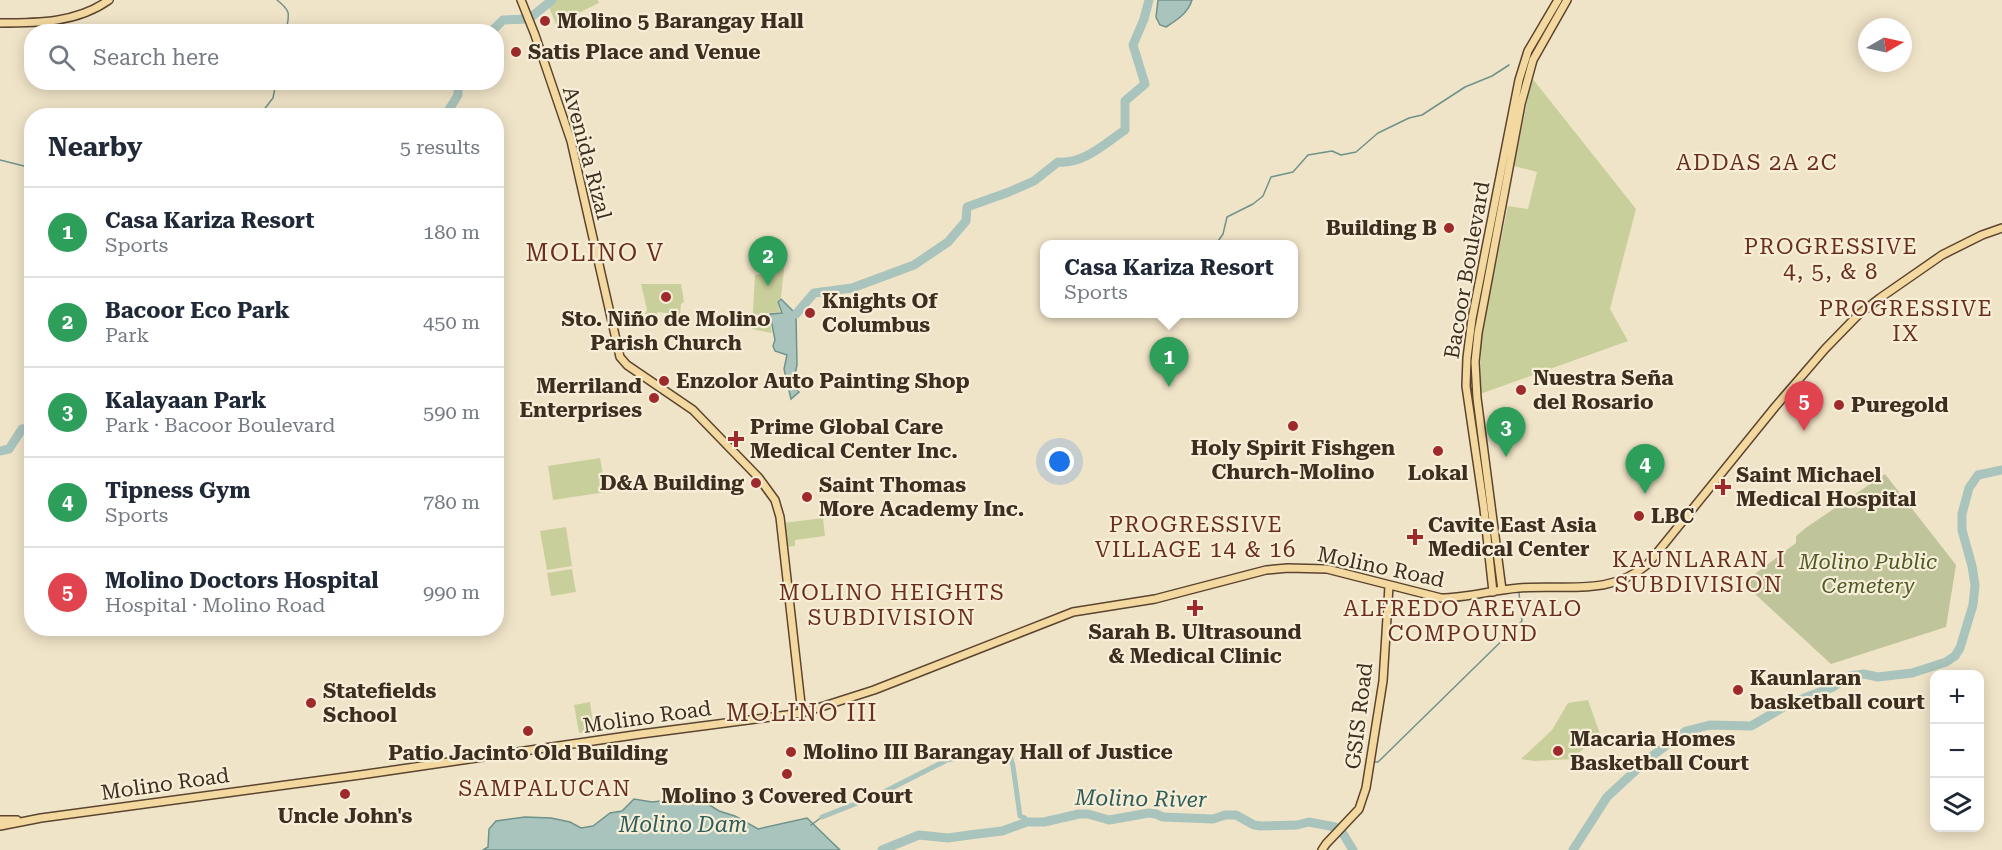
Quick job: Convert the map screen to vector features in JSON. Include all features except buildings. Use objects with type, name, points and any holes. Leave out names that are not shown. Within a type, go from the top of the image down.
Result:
[{"type":"main road","points":[[0,22],[36,23],[74,17],[95,9],[109,0]]},
{"type":"main road","name":"Avenida Rizal","points":[[520,0],[571,141],[620,357],[627,365],[693,410],[759,478],[775,500],[780,517],[802,713]]},
{"type":"main road","name":"Bacoor Boulevard","points":[[1493,592],[1466,375],[1472,320],[1512,112],[1534,39],[1558,0]]},
{"type":"main road","name":"Bacoor Boulevard","points":[[1502,590],[1475,375],[1477,341],[1529,59],[1567,0]]},
{"type":"main road","name":"Molino Road","points":[[0,826],[26,820],[802,713],[874,690],[1073,612],[1155,599],[1266,570],[1327,569],[1440,598],[1460,598],[1502,590],[1600,586],[1626,579],[1641,570],[1657,553],[1774,407],[1858,315],[1942,255],[1982,235],[2002,228]]},
{"type":"main road","points":[[1466,375],[1475,375]]},
{"type":"main road","name":"GSIS Road","points":[[1322,850],[1353,817],[1366,788],[1383,681],[1389,586]]},
{"type":"main road","name":"Molino Road","points":[[0,820],[26,820]]},
{"type":"green space","points":[[549,0],[598,0],[599,3],[556,24],[549,7],[532,20],[531,17]]},
{"type":"green space","points":[[1532,78],[1636,209],[1610,309],[1628,341],[1480,394],[1481,337],[1508,206],[1528,209],[1537,172],[1514,166]]},
{"type":"green space","points":[[766,257],[785,260],[781,297],[777,301],[780,312],[768,313],[772,333],[752,329],[755,275],[766,273]]},
{"type":"green space","points":[[641,284],[681,284],[684,302],[681,304],[680,315],[658,312],[654,317],[645,314],[647,310]]},
{"type":"green space","points":[[600,458],[606,492],[553,500],[548,466]]},
{"type":"green space","name":"Molino Public Cemetery","points":[[1885,474],[1956,565],[1946,627],[1831,664],[1743,583],[1796,543],[1796,536],[1807,527]]},
{"type":"green space","points":[[823,518],[825,536],[795,540],[795,546],[785,547],[783,523]]},
{"type":"green space","points":[[566,527],[572,566],[547,570],[540,531]]},
{"type":"green space","points":[[572,569],[576,592],[551,596],[547,573]]},
{"type":"green space","points":[[1588,700],[1600,734],[1572,759],[1534,761],[1521,759],[1552,730],[1568,703]]},
{"type":"green space","points":[[590,702],[594,731],[579,733],[574,705]]},
{"type":"water","points":[[1158,0],[1192,0],[1185,12],[1166,27],[1160,25],[1156,17]]},
{"type":"water","points":[[781,299],[796,314],[797,365],[793,383],[799,392],[791,399],[784,369],[787,355],[775,351],[773,346],[775,340],[770,314],[782,313],[778,302]]},
{"type":"water","name":"Molino Dam","points":[[697,797],[719,811],[735,816],[758,829],[807,818],[840,850],[483,850],[488,847],[489,829],[496,821],[525,817],[551,818],[570,822],[581,828],[593,826],[610,813],[622,811],[634,799],[652,802]]},
{"type":"waterway","points":[[277,0],[287,11],[287,24]]},
{"type":"waterway","points":[[499,24],[503,20],[529,19],[552,0]]},
{"type":"waterway","points":[[796,314],[814,293],[852,288],[914,265],[948,242],[966,221],[967,207],[1034,181],[1058,162],[1067,162],[1085,156],[1125,130],[1125,101],[1145,84],[1133,45],[1149,0]]},
{"type":"waterway","points":[[1219,240],[1223,234],[1227,217],[1253,204],[1263,196],[1271,177],[1293,172],[1308,155],[1332,151],[1341,155],[1356,152],[1378,133],[1409,118],[1422,115],[1465,87],[1492,76],[1509,65]]},
{"type":"waterway","points":[[265,108],[273,98],[274,90]]},
{"type":"waterway","points":[[450,108],[458,95],[458,90]]},
{"type":"waterway","points":[[0,160],[24,166]]},
{"type":"waterway","points":[[0,451],[9,449],[24,429]]},
{"type":"waterway","name":"Molino River","points":[[1573,850],[1607,797],[1648,759],[1686,731],[1710,725],[1751,726],[1789,704],[1833,687],[1849,676],[1864,674],[1878,677],[1912,673],[1946,662],[1955,656],[1960,648],[1973,605],[1975,585],[1962,530],[1962,514],[1969,488],[1978,475],[2002,470]]},
{"type":"waterway","points":[[1374,762],[1378,762],[1522,621],[1519,593]]},
{"type":"waterway","points":[[977,754],[1008,749],[1013,766],[1020,816],[1027,822]]},
{"type":"waterway","points":[[822,817],[880,794],[947,760],[967,756]]},
{"type":"waterway","name":"Molino River","points":[[882,850],[919,835],[948,838],[1002,831],[1027,822],[1044,822],[1079,814],[1109,820],[1149,813],[1163,817],[1213,819],[1225,815],[1236,815],[1254,825],[1261,826],[1297,825],[1309,822],[1335,827],[1342,832],[1353,850]]},
{"type":"waterway","points":[[811,825],[822,817]]},
{"type":"place","name":"Molino 5 Barangay Hall","points":[[545,21]]},
{"type":"place","name":"Satis Place and Venue","points":[[516,52]]},
{"type":"place","name":"Building B","points":[[1449,228]]},
{"type":"place","name":"Bacoor Eco Park","points":[[768,286]]},
{"type":"place","name":"Sto. Niño de Molino Parish Church","points":[[666,297]]},
{"type":"place","name":"Knights Of Columbus","points":[[810,313]]},
{"type":"place","name":"Enzolor Auto Painting Shop","points":[[664,381]]},
{"type":"place","name":"Casa Kariza Resort","points":[[1169,387]]},
{"type":"place","name":"Nuestra Seña del Rosario","points":[[1521,390]]},
{"type":"place","name":"Merriland Enterprises","points":[[654,398]]},
{"type":"place","name":"Puregold","points":[[1839,405]]},
{"type":"place","name":"Holy Spirit Fishgen Church-Molino","points":[[1293,426]]},
{"type":"place","name":"Molino Doctors Hospital","points":[[1804,431]]},
{"type":"place","name":"Prime Global Care Medical Center Inc.","points":[[736,439]]},
{"type":"place","name":"Lokal","points":[[1438,451]]},
{"type":"place","name":"Kalayaan Park","points":[[1506,457]]},
{"type":"place","name":"D&A Building","points":[[756,483]]},
{"type":"place","name":"Saint Michael Medical Hospital","points":[[1723,487]]},
{"type":"place","name":"Tipness Gym","points":[[1645,494]]},
{"type":"place","name":"Saint Thomas More Academy Inc.","points":[[807,497]]},
{"type":"place","name":"LBC","points":[[1639,516]]},
{"type":"place","name":"Cavite East Asia Medical Center","points":[[1415,537]]},
{"type":"place","name":"Sarah B. Ultrasound & Medical Clinic","points":[[1195,608]]},
{"type":"place","name":"Kaunlaran basketball court","points":[[1738,690]]},
{"type":"place","name":"Statefields School","points":[[311,703]]},
{"type":"place","name":"Patio Jacinto Old Building","points":[[528,731]]},
{"type":"place","name":"Macaria Homes Basketball Court","points":[[1558,751]]},
{"type":"place","name":"Molino III Barangay Hall of Justice","points":[[791,752]]},
{"type":"place","name":"Molino 3 Covered Court","points":[[787,774]]},
{"type":"place","name":"Uncle John's","points":[[345,794]]},
{"type":"district","name":"ADDAS 2A 2C","points":[[1757,162]]},
{"type":"district","name":"MOLINO V","points":[[595,253]]},
{"type":"district","name":"PROGRESSIVE 4, 5, & 8","points":[[1831,258]]},
{"type":"district","name":"PROGRESSIVE IX","points":[[1906,320]]},
{"type":"district","name":"PROGRESSIVE VILLAGE 14 & 16","points":[[1196,536]]},
{"type":"district","name":"KAUNLARAN I SUBDIVISION","points":[[1699,572]]},
{"type":"district","name":"MOLINO HEIGHTS SUBDIVISION","points":[[892,604]]},
{"type":"district","name":"ALFREDO AREVALO COMPOUND","points":[[1463,620]]},
{"type":"district","name":"MOLINO III","points":[[802,713]]},
{"type":"district","name":"SAMPALUCAN","points":[[545,788]]}]
